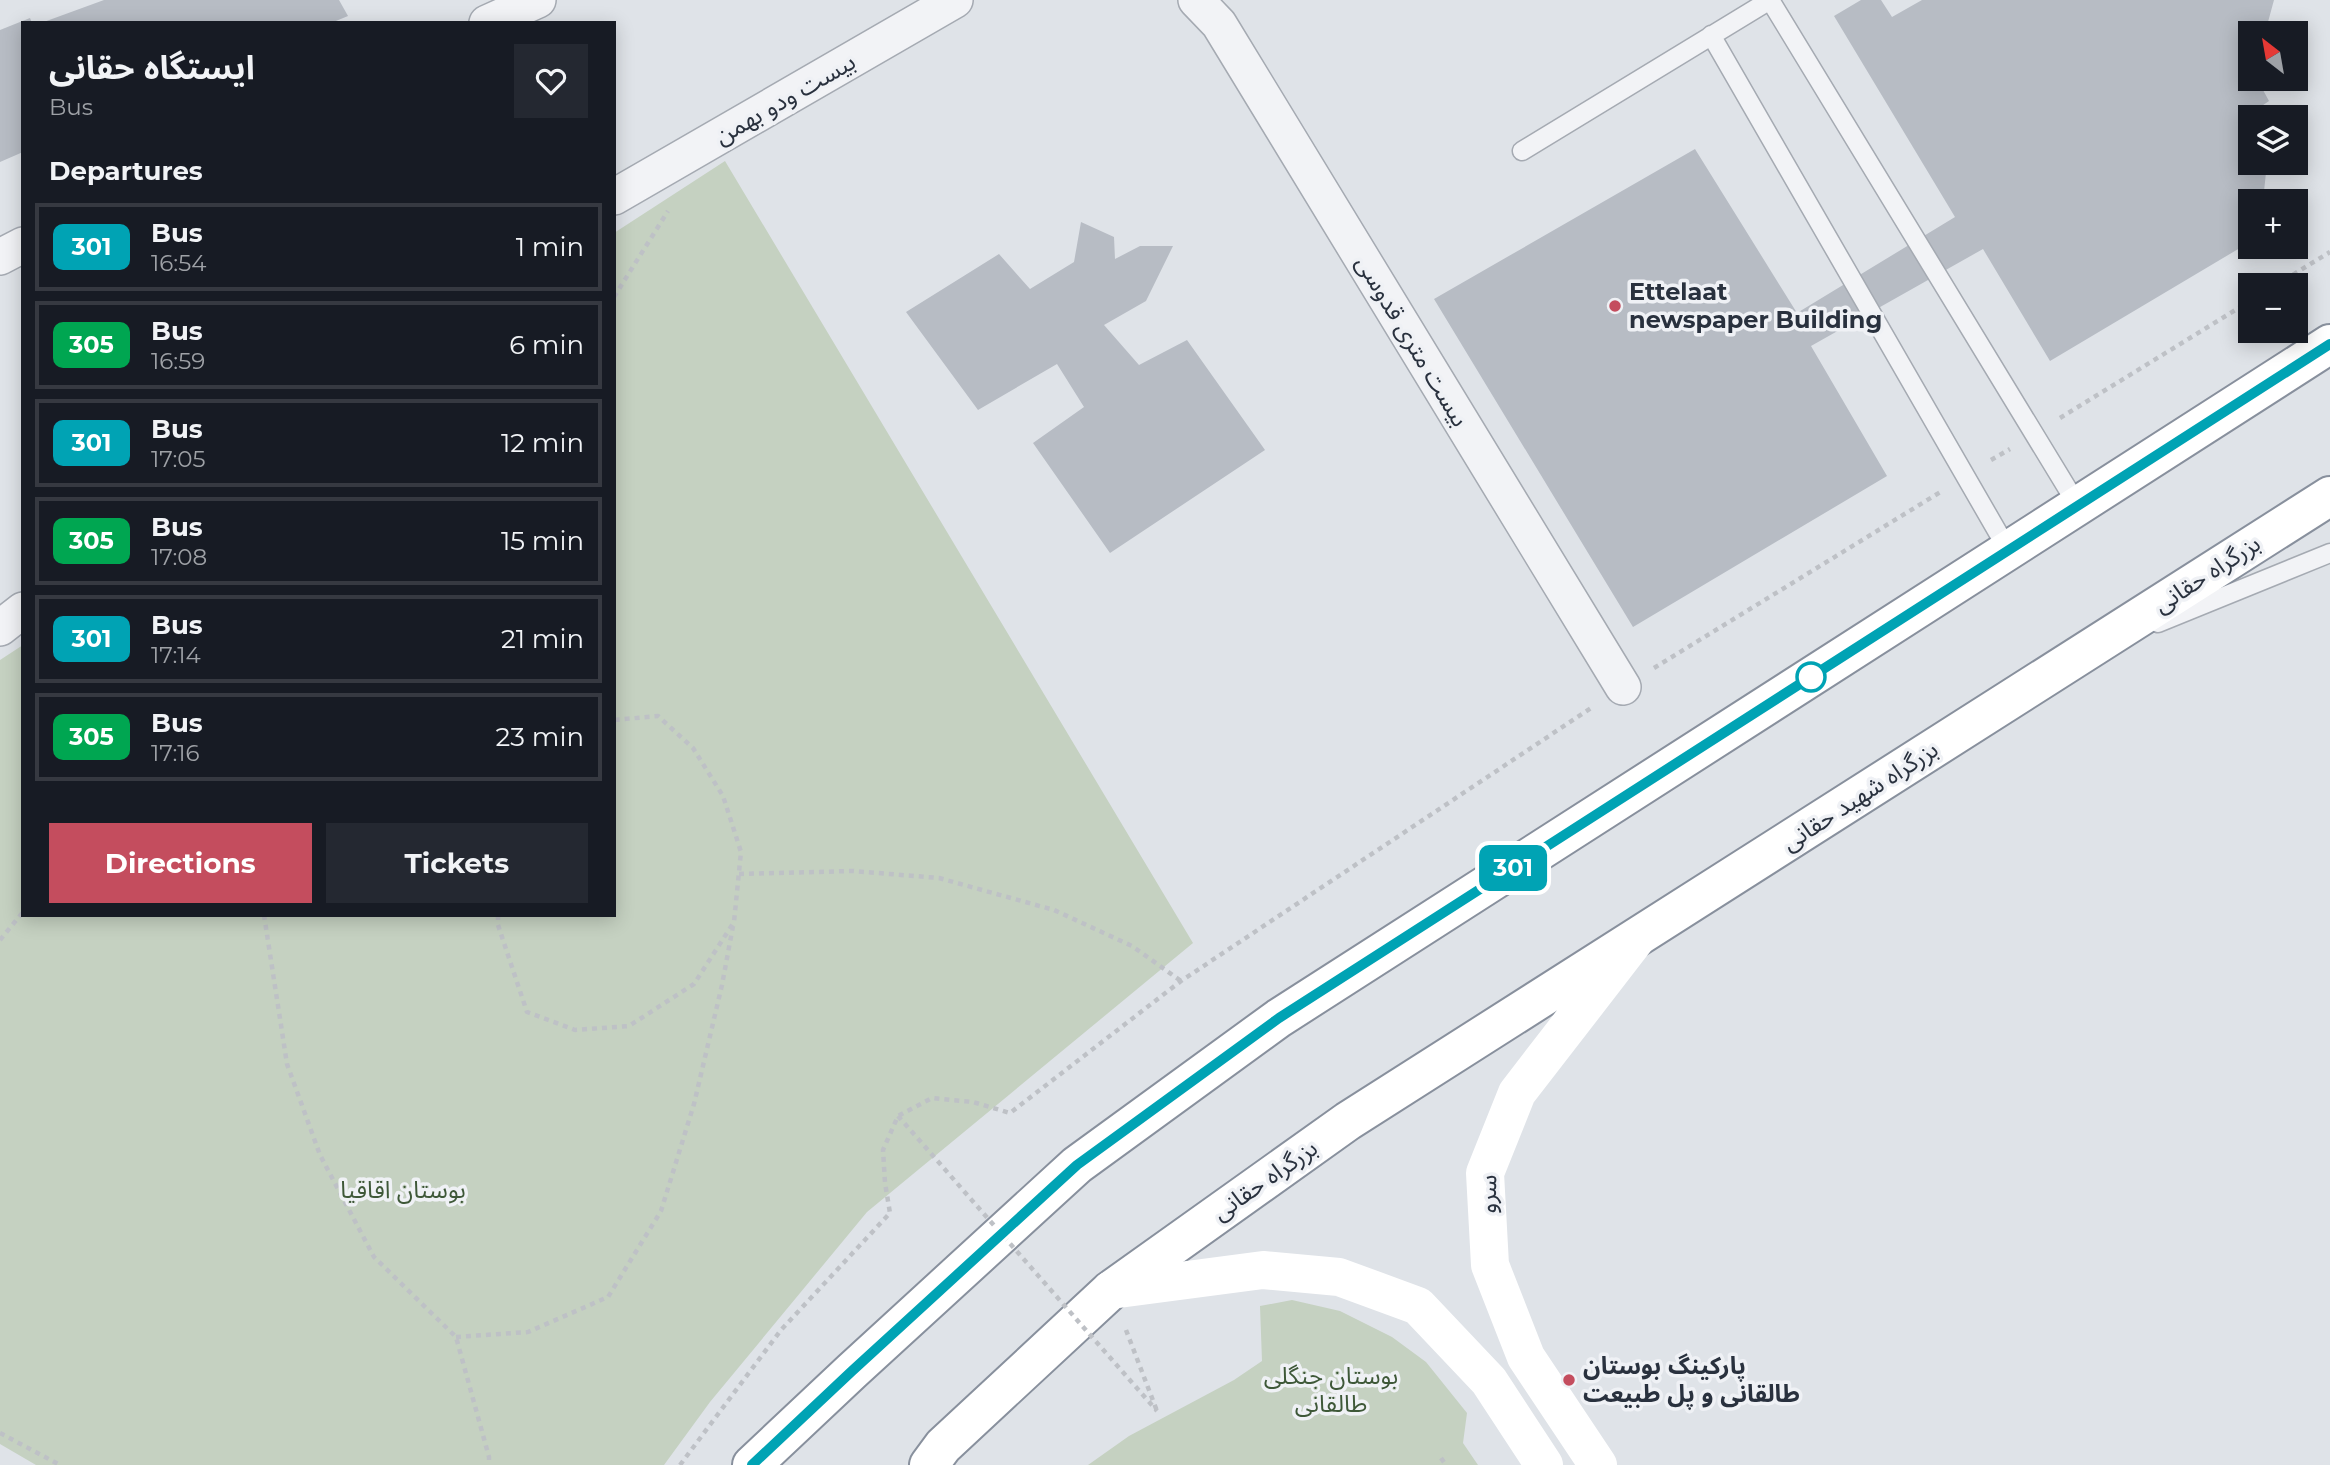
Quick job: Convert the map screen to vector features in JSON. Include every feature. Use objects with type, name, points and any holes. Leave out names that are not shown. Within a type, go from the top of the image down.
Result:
[{"type":"main road","points":[[752,1465],[862,1361],[1088,1157],[1279,1018],[2330,344]]},
{"type":"main road","name":"بزرگراه حقانی","points":[[2084,653],[2330,496]]},
{"type":"main road","name":"بزرگراه شهید حقانی","points":[[1636,939],[2084,653]]},
{"type":"main road","name":"بزرگراه حقانی","points":[[929,1465],[943,1446],[1111,1290],[1348,1121],[1636,939]]},
{"type":"main road","name":"سرو","points":[[1598,1465],[1526,1357],[1490,1265],[1485,1173],[1517,1093],[1636,939]]},
{"type":"main road","points":[[1111,1290],[1263,1270],[1339,1277],[1418,1306],[1489,1381],[1544,1465]]},
{"type":"street","points":[[492,21],[538,0]]},
{"type":"street","name":"بیست ودو بهمن","points":[[616,196],[955,0]]},
{"type":"street","name":"بیست متری قدوسی","points":[[1196,0],[1219,24],[1623,687]]},
{"type":"street","points":[[0,257],[21,246]]},
{"type":"street","points":[[0,628],[21,612]]},
{"type":"lane","points":[[1522,150],[1770,0],[2078,506]]},
{"type":"lane","points":[[1711,35],[2008,550]]},
{"type":"lane","points":[[2084,653],[2330,554]]},
{"type":"path","points":[[616,294],[670,208]]},
{"type":"path","points":[[2296,273],[2330,252]]},
{"type":"path","points":[[680,1465],[781,1329],[890,1213],[883,1150],[898,1116],[932,1098],[973,1102],[1010,1113],[1181,981],[1623,687],[2238,308]]},
{"type":"path","points":[[456,1337],[528,1332],[608,1297],[661,1212],[694,1104],[734,922],[741,852],[723,796],[693,748],[658,716],[616,720]]},
{"type":"path","points":[[739,874],[853,871],[939,878],[1054,910],[1132,946],[1181,981]]},
{"type":"path","points":[[0,940],[21,914]]},
{"type":"path","points":[[264,917],[287,1064],[320,1155],[374,1257],[456,1337],[489,1465]]},
{"type":"path","points":[[498,917],[498,925],[527,1012],[575,1030],[629,1026],[694,985],[734,922]]},
{"type":"path","points":[[898,1116],[1157,1411],[1111,1290]]},
{"type":"path","points":[[0,1433],[60,1465]]},
{"type":"path","points":[[1441,1458],[1446,1465]]},
{"type":"green space","name":"بوستان اقاقیا","points":[[725,161],[1193,943],[867,1212],[710,1402],[664,1465],[36,1465],[0,1444],[0,660],[21,646],[21,917],[616,917],[616,232]]},
{"type":"green space","name":"بوستان جنگلی طالقانی","points":[[1292,1300],[1340,1311],[1392,1337],[1426,1362],[1467,1413],[1463,1443],[1478,1465],[1088,1465],[1129,1436],[1234,1380],[1262,1361],[1260,1306]]},
{"type":"building","points":[[104,0],[339,0],[348,16],[336,21],[46,21]]},
{"type":"building","name":"Ettelaat newspaper Building","points":[[1861,0],[1881,0],[1892,17],[1922,0],[2274,0],[2268,21],[2238,21],[2238,91],[2264,91],[2269,101],[2263,105],[2238,105],[2238,175],[2266,175],[2264,189],[2238,189],[2238,249],[2050,361],[1983,249],[1811,346],[1887,476],[1633,627],[1434,299],[1695,149],[1797,313],[1955,217],[1834,16]]},
{"type":"building","points":[[21,22],[21,153],[0,162],[0,30]]},
{"type":"building","points":[[1081,222],[1114,237],[1115,259],[1140,246],[1173,246],[1146,301],[1104,325],[1139,365],[1187,340],[1265,450],[1110,553],[1033,443],[1084,407],[1057,364],[978,410],[906,312],[999,254],[1030,289],[1074,262]]},
{"type":"bus line","name":"301","points":[[752,1465],[1077,1165],[1279,1018],[2330,344]]},
{"type":"place","name":"Ettelaat newspaper Building","points":[[1615,306]]},
{"type":"place","name":"پارکینگ بوستان طالقانی و پل طبیعت","points":[[1569,1380]]}]
